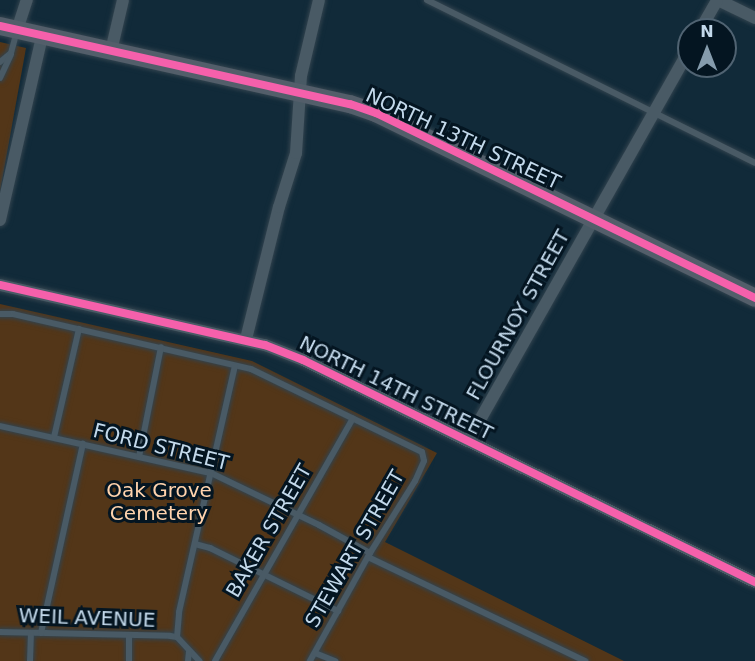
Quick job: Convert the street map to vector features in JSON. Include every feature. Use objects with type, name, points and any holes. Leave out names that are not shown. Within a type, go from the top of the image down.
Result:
[{"type":"main road","name":"NORTH 13TH STREET","points":[[9,28],[301,92],[376,113],[755,298]]},
{"type":"street","points":[[9,28],[27,0]]},
{"type":"street","points":[[111,51],[123,0]]},
{"type":"street","points":[[246,339],[279,207],[296,153],[302,76],[319,0]]},
{"type":"street","points":[[707,18],[718,0],[755,18]]},
{"type":"street","points":[[0,220],[42,36]]},
{"type":"street","name":"FLOURNOY STREET","points":[[468,441],[677,72]]},
{"type":"street","name":"NORTH 14TH STREET","points":[[0,285],[246,339],[303,360],[755,582]]},
{"type":"lane","points":[[427,0],[755,163]]},
{"type":"lane","points":[[0,78],[11,53],[9,28]]},
{"type":"lane","points":[[0,62],[11,53]]},
{"type":"lane","points":[[0,314],[13,314],[235,366],[270,378],[353,418]]},
{"type":"lane","points":[[54,437],[79,329]]},
{"type":"lane","points":[[139,457],[161,348]]},
{"type":"lane","points":[[177,637],[179,612],[235,366]]},
{"type":"lane","name":"STEWART STREET","points":[[310,661],[369,555],[415,481],[424,461],[422,452],[353,418]]},
{"type":"lane","name":"BAKER STREET","points":[[215,661],[353,418]]},
{"type":"lane","name":"FORD STREET","points":[[0,426],[211,473],[297,514],[369,555],[585,661]]},
{"type":"lane","points":[[42,633],[83,444]]},
{"type":"lane","points":[[195,544],[210,548],[338,610]]},
{"type":"lane","name":"WEIL AVENUE","points":[[0,632],[177,637],[199,661]]},
{"type":"lane","points":[[30,661],[31,633]]},
{"type":"lane","points":[[129,636],[129,661]]},
{"type":"lane","points":[[188,661],[189,651]]},
{"type":"lane","points":[[315,652],[335,661]]},
{"type":"green space","points":[[0,42],[26,48],[0,192]]},
{"type":"green space","name":"Oak Grove Cemetery","points":[[0,304],[252,361],[437,453],[385,542],[624,661],[0,661]]},
{"type":"cycle path","points":[[0,26],[350,104],[376,113],[755,298]]},
{"type":"cycle path","points":[[0,285],[265,345],[303,360],[755,582]]}]
